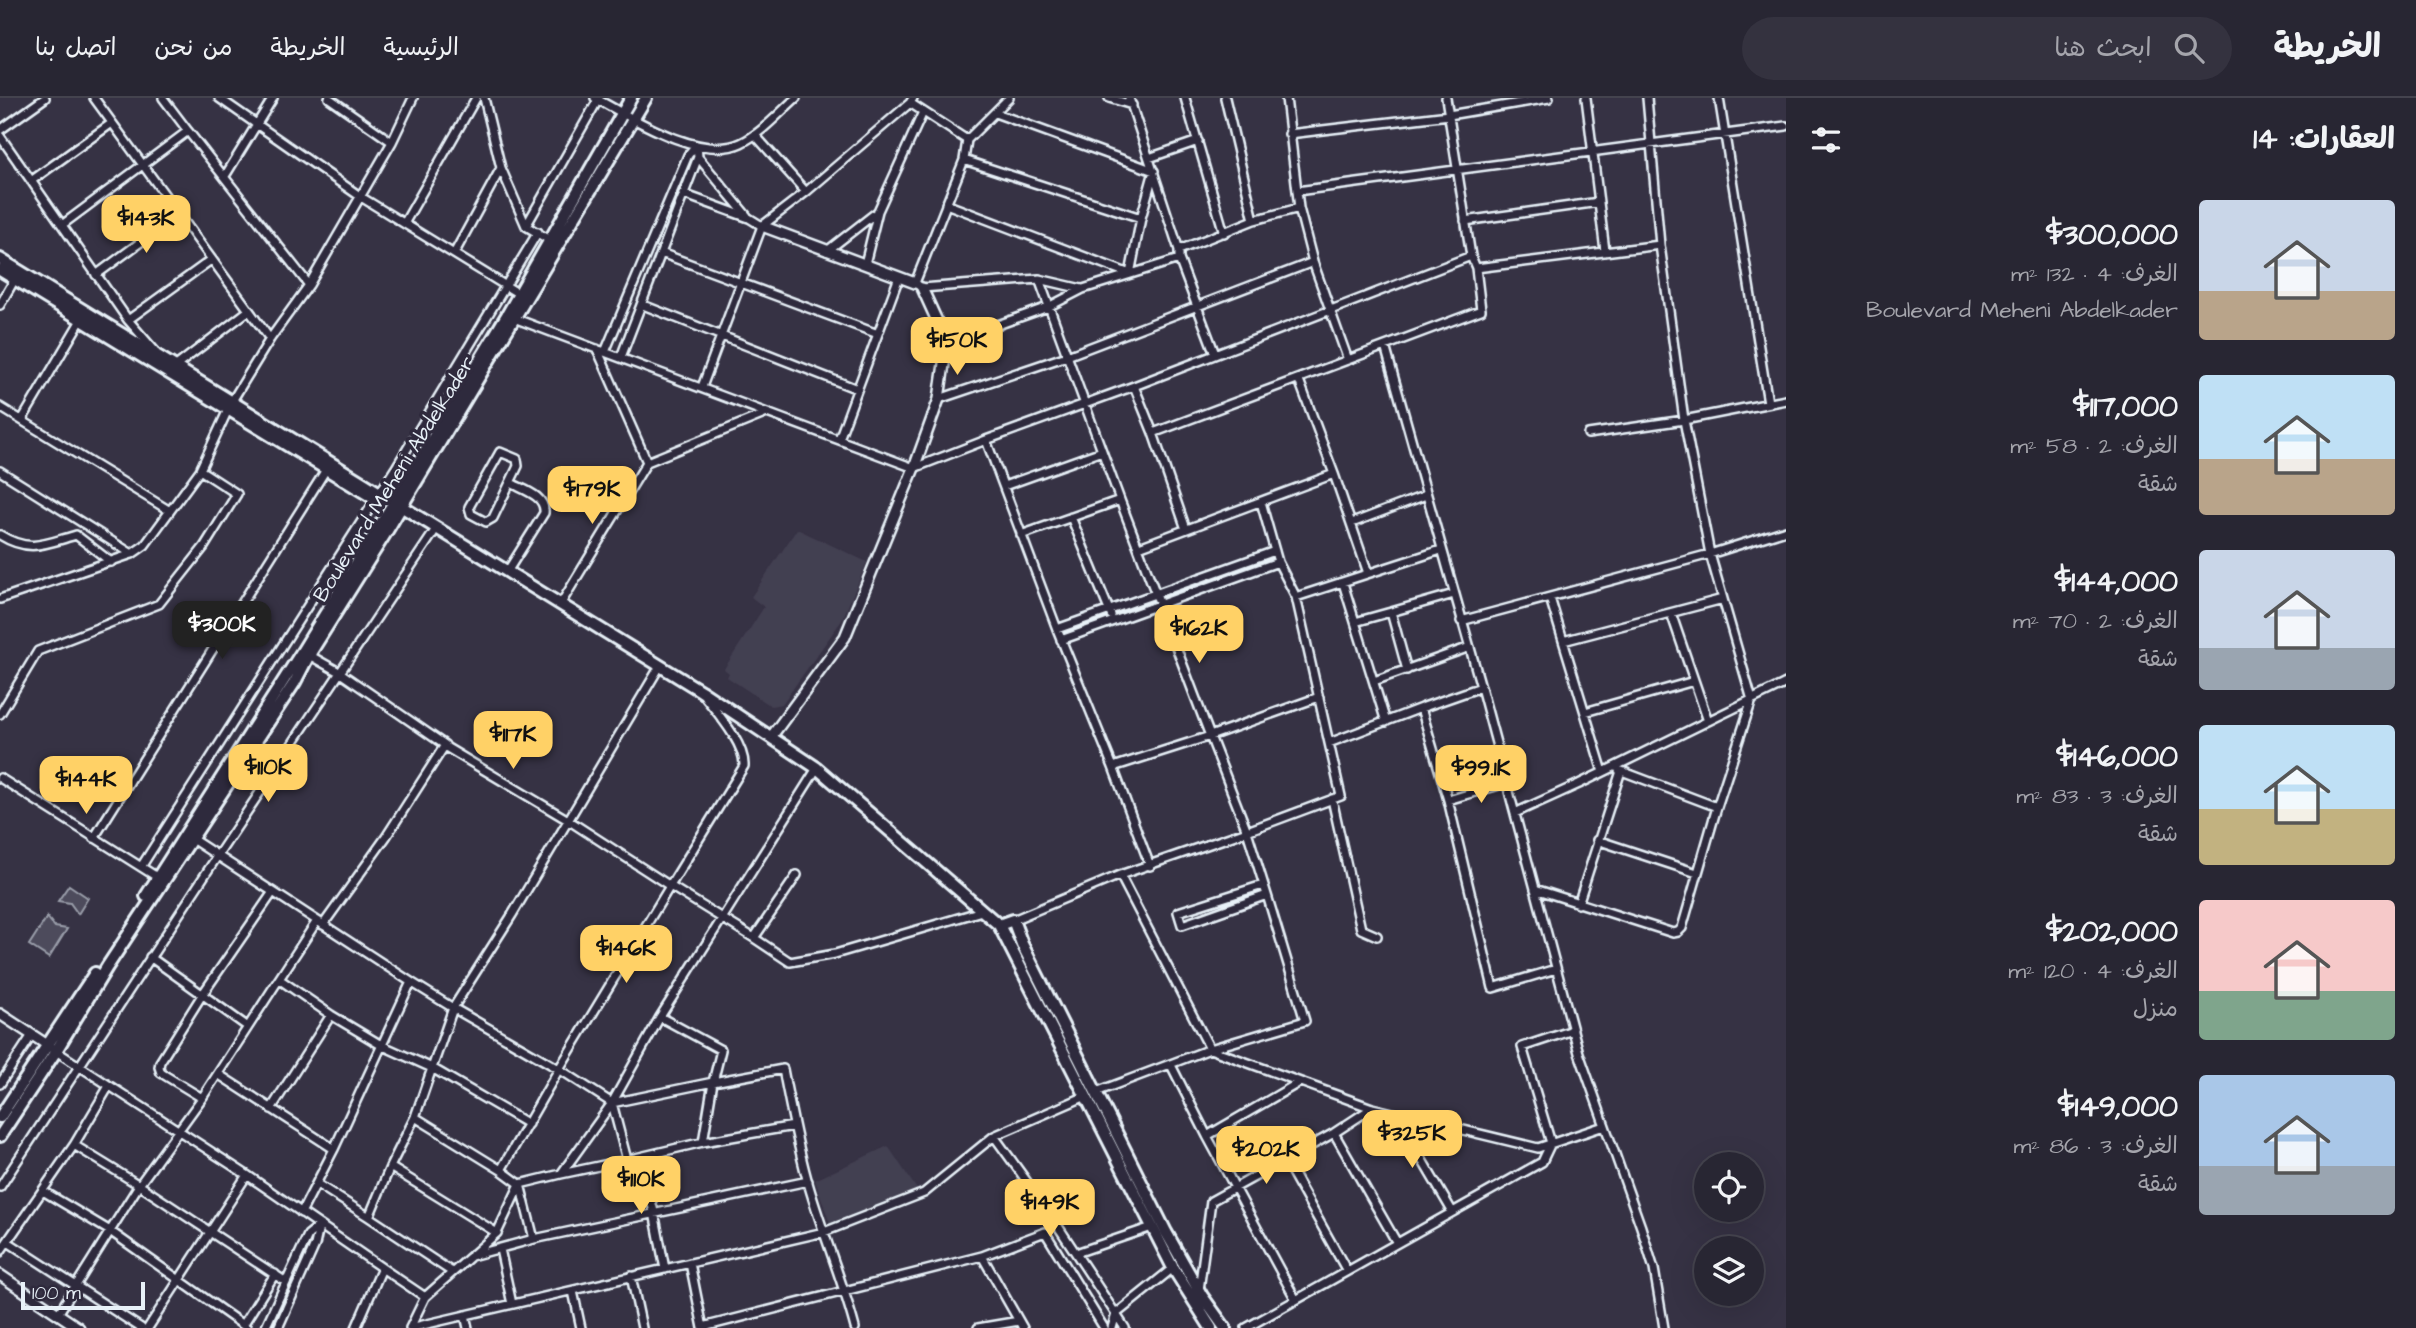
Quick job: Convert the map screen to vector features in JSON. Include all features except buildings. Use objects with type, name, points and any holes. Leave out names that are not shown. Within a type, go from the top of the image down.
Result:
[{"type":"main road","points":[[511,317],[519,294],[631,98]]},
{"type":"main road","name":"Boulevard Meheni Abdelkader","points":[[0,1117],[52,1048],[107,967],[295,682],[511,317],[634,122],[646,98]]},
{"type":"main road","points":[[2,261],[15,279],[81,320],[230,404]]},
{"type":"main road","points":[[2,261],[176,366],[328,466],[416,516],[771,737],[817,768],[999,925],[1199,1291],[1224,1328]]},
{"type":"main road","name":"Boulevard Meheni Abdelkader","points":[[0,1136],[158,877],[397,507]]},
{"type":"main road","points":[[999,925],[1013,920],[1152,1227],[1173,1268],[1211,1328]]},
{"type":"street","points":[[0,130],[45,98]]},
{"type":"street","points":[[94,98],[270,340]]},
{"type":"street","points":[[163,98],[309,285]]},
{"type":"street","points":[[219,98],[361,197],[455,252],[519,294]]},
{"type":"street","points":[[225,176],[273,98]]},
{"type":"street","points":[[329,98],[392,142]]},
{"type":"street","points":[[1,601],[132,554],[145,545],[200,470],[230,404],[309,285],[392,142],[413,98]]},
{"type":"street","points":[[404,222],[476,98]]},
{"type":"street","points":[[484,98],[501,168],[526,226],[550,240]]},
{"type":"street","points":[[526,226],[597,99],[634,122],[696,145],[722,147],[739,144],[755,135],[796,98]]},
{"type":"street","points":[[771,737],[845,637],[914,468],[939,399],[947,343],[919,286],[946,204],[964,160],[967,140],[1009,98]]},
{"type":"street","points":[[1109,98],[1130,102],[1179,255],[1215,355]]},
{"type":"street","points":[[1185,98],[1224,233]]},
{"type":"street","points":[[1225,98],[1254,220]]},
{"type":"street","points":[[1286,98],[1299,208],[1313,262],[1348,360]]},
{"type":"street","points":[[1153,433],[1481,310],[1446,98]]},
{"type":"street","points":[[1289,134],[1449,115],[1549,98]]},
{"type":"street","points":[[1586,98],[1605,251]]},
{"type":"street","points":[[1535,889],[1673,933],[1678,932],[1682,928],[1752,700],[1710,554],[1684,420],[1660,245],[1647,98]]},
{"type":"street","points":[[1719,98],[1768,403]]},
{"type":"street","points":[[702,387],[762,226],[806,192],[912,100],[923,111],[967,140]]},
{"type":"street","points":[[865,264],[878,211],[923,111]]},
{"type":"street","points":[[995,113],[1154,171]]},
{"type":"street","points":[[31,181],[112,123]]},
{"type":"street","points":[[1297,191],[1786,126]]},
{"type":"street","points":[[62,225],[188,131]]},
{"type":"street","points":[[755,135],[806,192]]},
{"type":"street","points":[[0,136],[128,320],[160,357]]},
{"type":"street","points":[[1149,158],[1198,141]]},
{"type":"street","points":[[696,145],[698,157],[749,218]]},
{"type":"street","points":[[647,462],[601,350],[688,156],[696,145]]},
{"type":"street","points":[[621,357],[698,157]]},
{"type":"street","points":[[964,160],[1141,218]]},
{"type":"street","points":[[455,252],[501,168]]},
{"type":"street","points":[[1130,274],[1154,171]]},
{"type":"street","points":[[683,194],[919,286],[1040,279],[1083,289]]},
{"type":"street","points":[[1465,221],[1599,202]]},
{"type":"street","points":[[946,204],[1130,274]]},
{"type":"street","points":[[947,343],[1048,307],[1083,289],[1179,255],[1254,220],[1299,208]]},
{"type":"street","points":[[827,251],[878,211]]},
{"type":"street","points":[[96,275],[180,213]]},
{"type":"street","points":[[141,867],[378,496],[538,232]]},
{"type":"street","points":[[1476,268],[1660,245]]},
{"type":"street","points":[[661,253],[740,285],[878,334]]},
{"type":"street","points":[[511,317],[914,468],[1471,256]]},
{"type":"street","points":[[128,320],[211,260]]},
{"type":"street","points":[[939,399],[1068,356],[1313,262]]},
{"type":"street","points":[[839,439],[899,277]]},
{"type":"street","points":[[0,305],[15,279]]},
{"type":"street","points":[[410,1328],[824,1232],[924,1193],[994,1136],[1091,1094],[1210,1049],[1305,1021],[1247,831],[1102,452],[1040,279]]},
{"type":"street","points":[[643,305],[857,389]]},
{"type":"street","points":[[176,366],[248,311]]},
{"type":"street","points":[[22,420],[81,320]]},
{"type":"street","points":[[1385,346],[1481,687],[1573,1030],[1654,1269],[1664,1328]]},
{"type":"street","points":[[1299,380],[1368,573]]},
{"type":"street","points":[[1135,386],[1186,529]]},
{"type":"street","points":[[1588,434],[1684,420],[1786,400]]},
{"type":"street","points":[[0,407],[170,511]]},
{"type":"street","points":[[560,605],[647,462],[768,413]]},
{"type":"street","points":[[986,440],[1150,866]]},
{"type":"street","points":[[500,452],[517,458],[519,462],[511,482],[491,521],[486,522],[469,511],[470,502],[500,452]]},
{"type":"street","points":[[1003,486],[1102,452]]},
{"type":"street","points":[[94,838],[328,466]]},
{"type":"street","points":[[0,714],[38,651],[159,604],[204,547],[237,494],[200,470]]},
{"type":"street","points":[[0,471],[132,554]]},
{"type":"street","points":[[1139,547],[1334,474]]},
{"type":"street","points":[[507,572],[544,513],[545,506],[541,499],[511,482]]},
{"type":"street","points":[[1352,523],[1426,495]]},
{"type":"street","points":[[1021,535],[1120,500]]},
{"type":"street","points":[[1013,920],[1120,875],[1341,796],[1296,597],[1278,562],[1261,502]]},
{"type":"street","points":[[1071,517],[1114,622]]},
{"type":"street","points":[[0,1187],[436,529]]},
{"type":"street","points":[[1461,621],[1710,554],[1786,530]]},
{"type":"street","points":[[0,536],[16,545],[40,545],[76,536],[111,562]]},
{"type":"street","points":[[1296,597],[1441,550]]},
{"type":"street","points":[[1057,629],[1275,551]]},
{"type":"street","points":[[1061,640],[1278,562]]},
{"type":"street","points":[[1343,583],[1386,722]]},
{"type":"street","points":[[1355,622],[1454,594]]},
{"type":"street","points":[[1550,598],[1604,772]]},
{"type":"street","points":[[1563,641],[1723,599]]},
{"type":"street","points":[[1391,612],[1407,670]]},
{"type":"street","points":[[1671,613],[1708,722]]},
{"type":"street","points":[[1374,681],[1470,647]]},
{"type":"street","points":[[309,655],[339,672],[444,746],[568,820],[790,962],[835,954],[982,911]]},
{"type":"street","points":[[369,1217],[415,1117],[453,1008],[660,666]]},
{"type":"street","points":[[1585,712],[1695,681]]},
{"type":"street","points":[[1515,813],[1786,683]]},
{"type":"street","points":[[1329,743],[1481,687]]},
{"type":"street","points":[[501,1170],[559,1069],[744,766],[744,756],[726,724],[701,691]]},
{"type":"street","points":[[1113,767],[1319,697]]},
{"type":"street","points":[[1422,708],[1448,800],[1493,988],[1556,969]]},
{"type":"street","points":[[58,1314],[139,1185],[202,1098],[279,979],[386,836],[444,746]]},
{"type":"street","points":[[561,1174],[612,1103],[660,1017],[817,768]]},
{"type":"street","points":[[1612,768],[1717,807]]},
{"type":"street","points":[[1578,904],[1621,771]]},
{"type":"street","points":[[0,778],[158,877]]},
{"type":"street","points":[[1448,800],[1506,783]]},
{"type":"street","points":[[1332,799],[1362,929],[1377,936]]},
{"type":"street","points":[[192,839],[411,982],[612,1103],[627,1160]]},
{"type":"street","points":[[1597,840],[1697,873]]},
{"type":"street","points":[[754,938],[797,875]]},
{"type":"street","points":[[1120,875],[1210,1049],[1372,1108],[1538,1148],[1604,1126]]},
{"type":"street","points":[[1263,885],[1178,912],[1182,925],[1267,895]]},
{"type":"street","points":[[202,1098],[161,1073],[160,1062],[202,995],[273,892]]},
{"type":"street","points":[[150,957],[248,1027]]},
{"type":"street","points":[[279,979],[381,1045],[432,1068],[528,1124]]},
{"type":"street","points":[[301,1213],[334,1149],[411,982]]},
{"type":"street","points":[[0,1014],[247,1175],[425,1297]]},
{"type":"street","points":[[271,1109],[331,1015]]},
{"type":"street","points":[[660,1017],[721,1050],[703,1142]]},
{"type":"street","points":[[1246,1328],[1542,1162],[1551,1143],[1522,1047],[1573,1030]]},
{"type":"street","points":[[0,1084],[32,1035]]},
{"type":"street","points":[[1171,1065],[1296,1300]]},
{"type":"street","points":[[612,1103],[783,1069],[808,1181],[846,1292],[855,1328]]},
{"type":"street","points":[[218,1074],[334,1149]]},
{"type":"street","points":[[1207,1136],[1300,1082]]},
{"type":"street","points":[[0,1252],[74,1144],[109,1086]]},
{"type":"street","points":[[1199,1291],[1211,1201],[1334,1133],[1372,1108]]},
{"type":"street","points":[[1395,1114],[1452,1211]]},
{"type":"street","points":[[415,1117],[520,1184],[534,1239]]},
{"type":"street","points":[[520,1184],[640,1159],[703,1142],[794,1126]]},
{"type":"street","points":[[1334,1133],[1396,1243]]},
{"type":"street","points":[[994,1136],[1058,1226],[1125,1328]]},
{"type":"street","points":[[74,1144],[211,1230],[286,1282]]},
{"type":"street","points":[[640,1159],[665,1269]]},
{"type":"street","points":[[1285,1160],[1347,1271]]},
{"type":"street","points":[[390,1167],[497,1233]]},
{"type":"street","points":[[148,1328],[247,1175]]},
{"type":"street","points":[[471,1256],[654,1212],[808,1181]]},
{"type":"street","points":[[317,1184],[452,1272]]},
{"type":"street","points":[[410,1328],[425,1297],[497,1233],[520,1184]]},
{"type":"street","points":[[43,1191],[110,1231],[245,1326],[275,1274]]},
{"type":"street","points":[[265,1328],[308,1235],[319,1226]]},
{"type":"street","points":[[278,1328],[315,1245],[319,1226]]},
{"type":"street","points":[[690,1263],[703,1328],[982,1256],[1058,1226]]},
{"type":"street","points":[[1076,1254],[1152,1227]]},
{"type":"street","points":[[1045,1232],[1104,1328]]},
{"type":"street","points":[[8,1242],[141,1328]]},
{"type":"street","points":[[500,1249],[512,1304]]},
{"type":"street","points":[[978,1328],[1021,1325],[982,1256]]},
{"type":"street","points":[[356,1328],[382,1268]]},
{"type":"street","points":[[1112,1328],[1116,1314],[1173,1268]]},
{"type":"street","points":[[0,1275],[79,1328]]},
{"type":"street","points":[[631,1276],[642,1328]]},
{"type":"street","points":[[573,1291],[581,1328]]},
{"type":"street","points":[[464,1315],[468,1328]]},
{"type":"shaded area","points":[[797,529],[867,562],[842,620],[782,704],[771,706],[727,677],[729,673],[724,669],[764,607],[751,597]]},
{"type":"shaded area","points":[[69,885],[88,898],[78,914],[70,903],[58,901]]},
{"type":"shaded area","points":[[47,917],[55,927],[67,929],[49,958],[29,945]]},
{"type":"shaded area","points":[[888,1146],[918,1191],[833,1232],[815,1180]]}]
